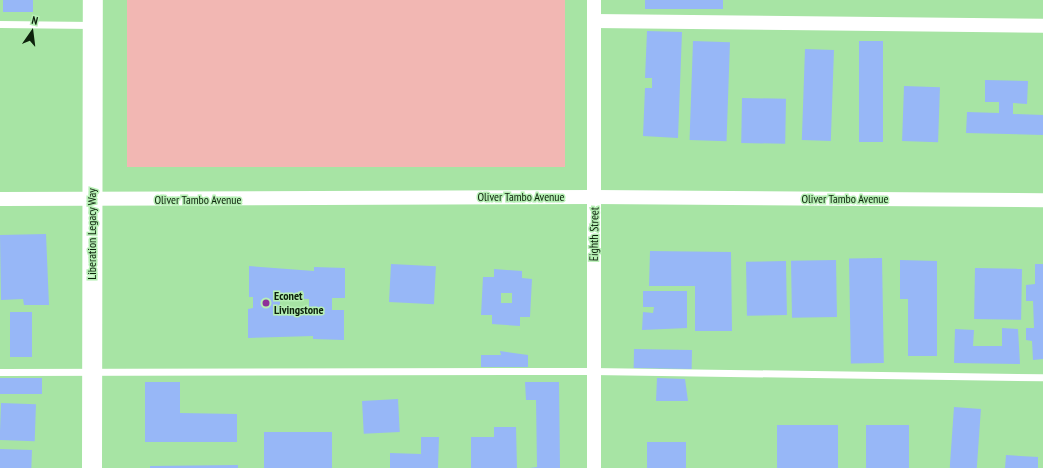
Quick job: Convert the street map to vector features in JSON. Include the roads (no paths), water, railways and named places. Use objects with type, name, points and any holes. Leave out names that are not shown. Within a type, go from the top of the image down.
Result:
[{"type":"main road","name":"Liberation Legacy Way","points":[[92,468],[93,0]]},
{"type":"street","name":"Eighth Street","points":[[594,0],[595,197],[592,371],[594,468]]},
{"type":"street","points":[[594,21],[1043,26]]},
{"type":"street","name":"Oliver Tambo Avenue","points":[[0,199],[92,200],[595,197],[1043,200]]},
{"type":"lane","points":[[0,24],[93,25]]},
{"type":"lane","points":[[0,372],[592,371],[1043,377]]},
{"type":"place","name":"Econet Livingstone","points":[[266,303]]}]
